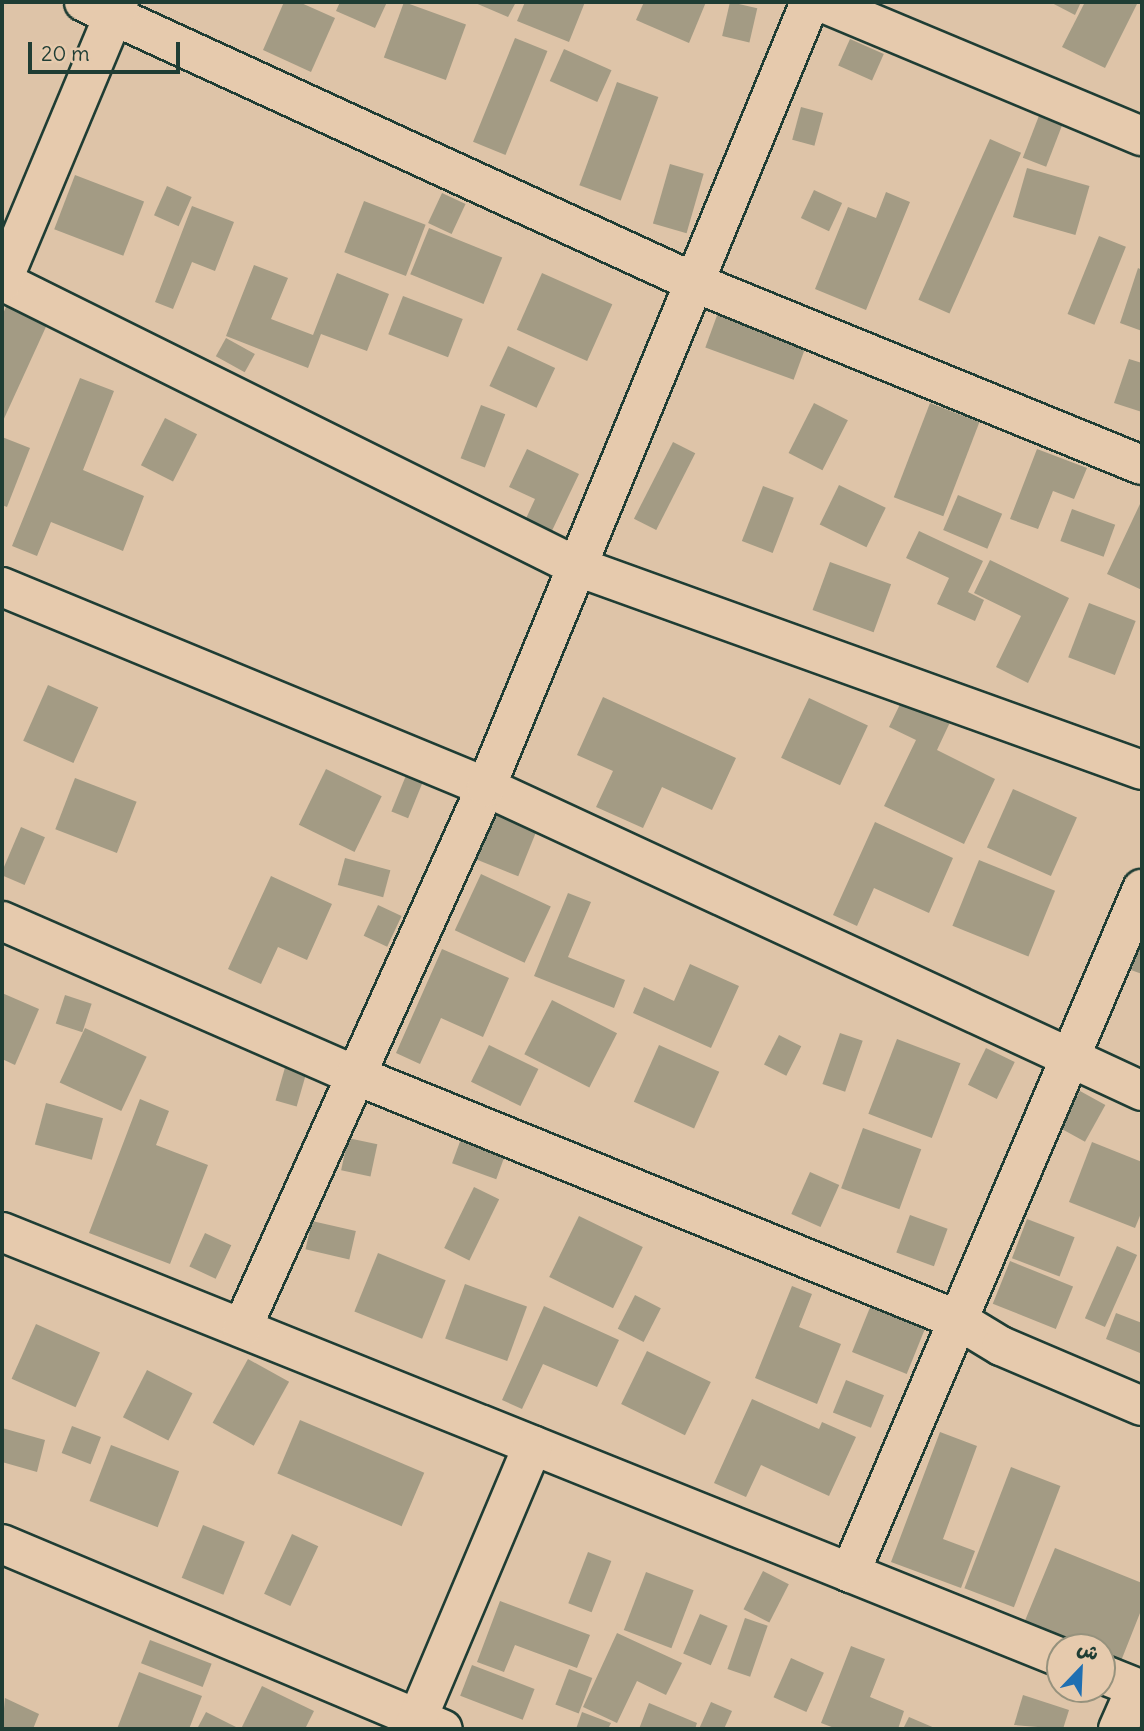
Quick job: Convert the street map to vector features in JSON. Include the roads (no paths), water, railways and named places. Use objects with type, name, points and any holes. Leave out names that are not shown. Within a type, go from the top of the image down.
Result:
[{"type":"street","points":[[242,1328],[486,787],[698,284],[810,2]]},
{"type":"street","points":[[821,2],[1142,136]]},
{"type":"street","points":[[1142,465],[698,284],[105,6],[2,281],[578,567],[1142,770]]},
{"type":"street","points":[[2,587],[486,787],[1069,1061],[1142,1091]]},
{"type":"street","points":[[850,1573],[1142,890]]},
{"type":"street","points":[[2,921],[355,1075],[958,1320],[1024,1356],[1142,1406]]},
{"type":"street","points":[[2,1232],[1046,1651]]},
{"type":"street","points":[[2,1544],[425,1726],[533,1445]]},
{"type":"street","points":[[1118,1729],[1127,1684]]}]
